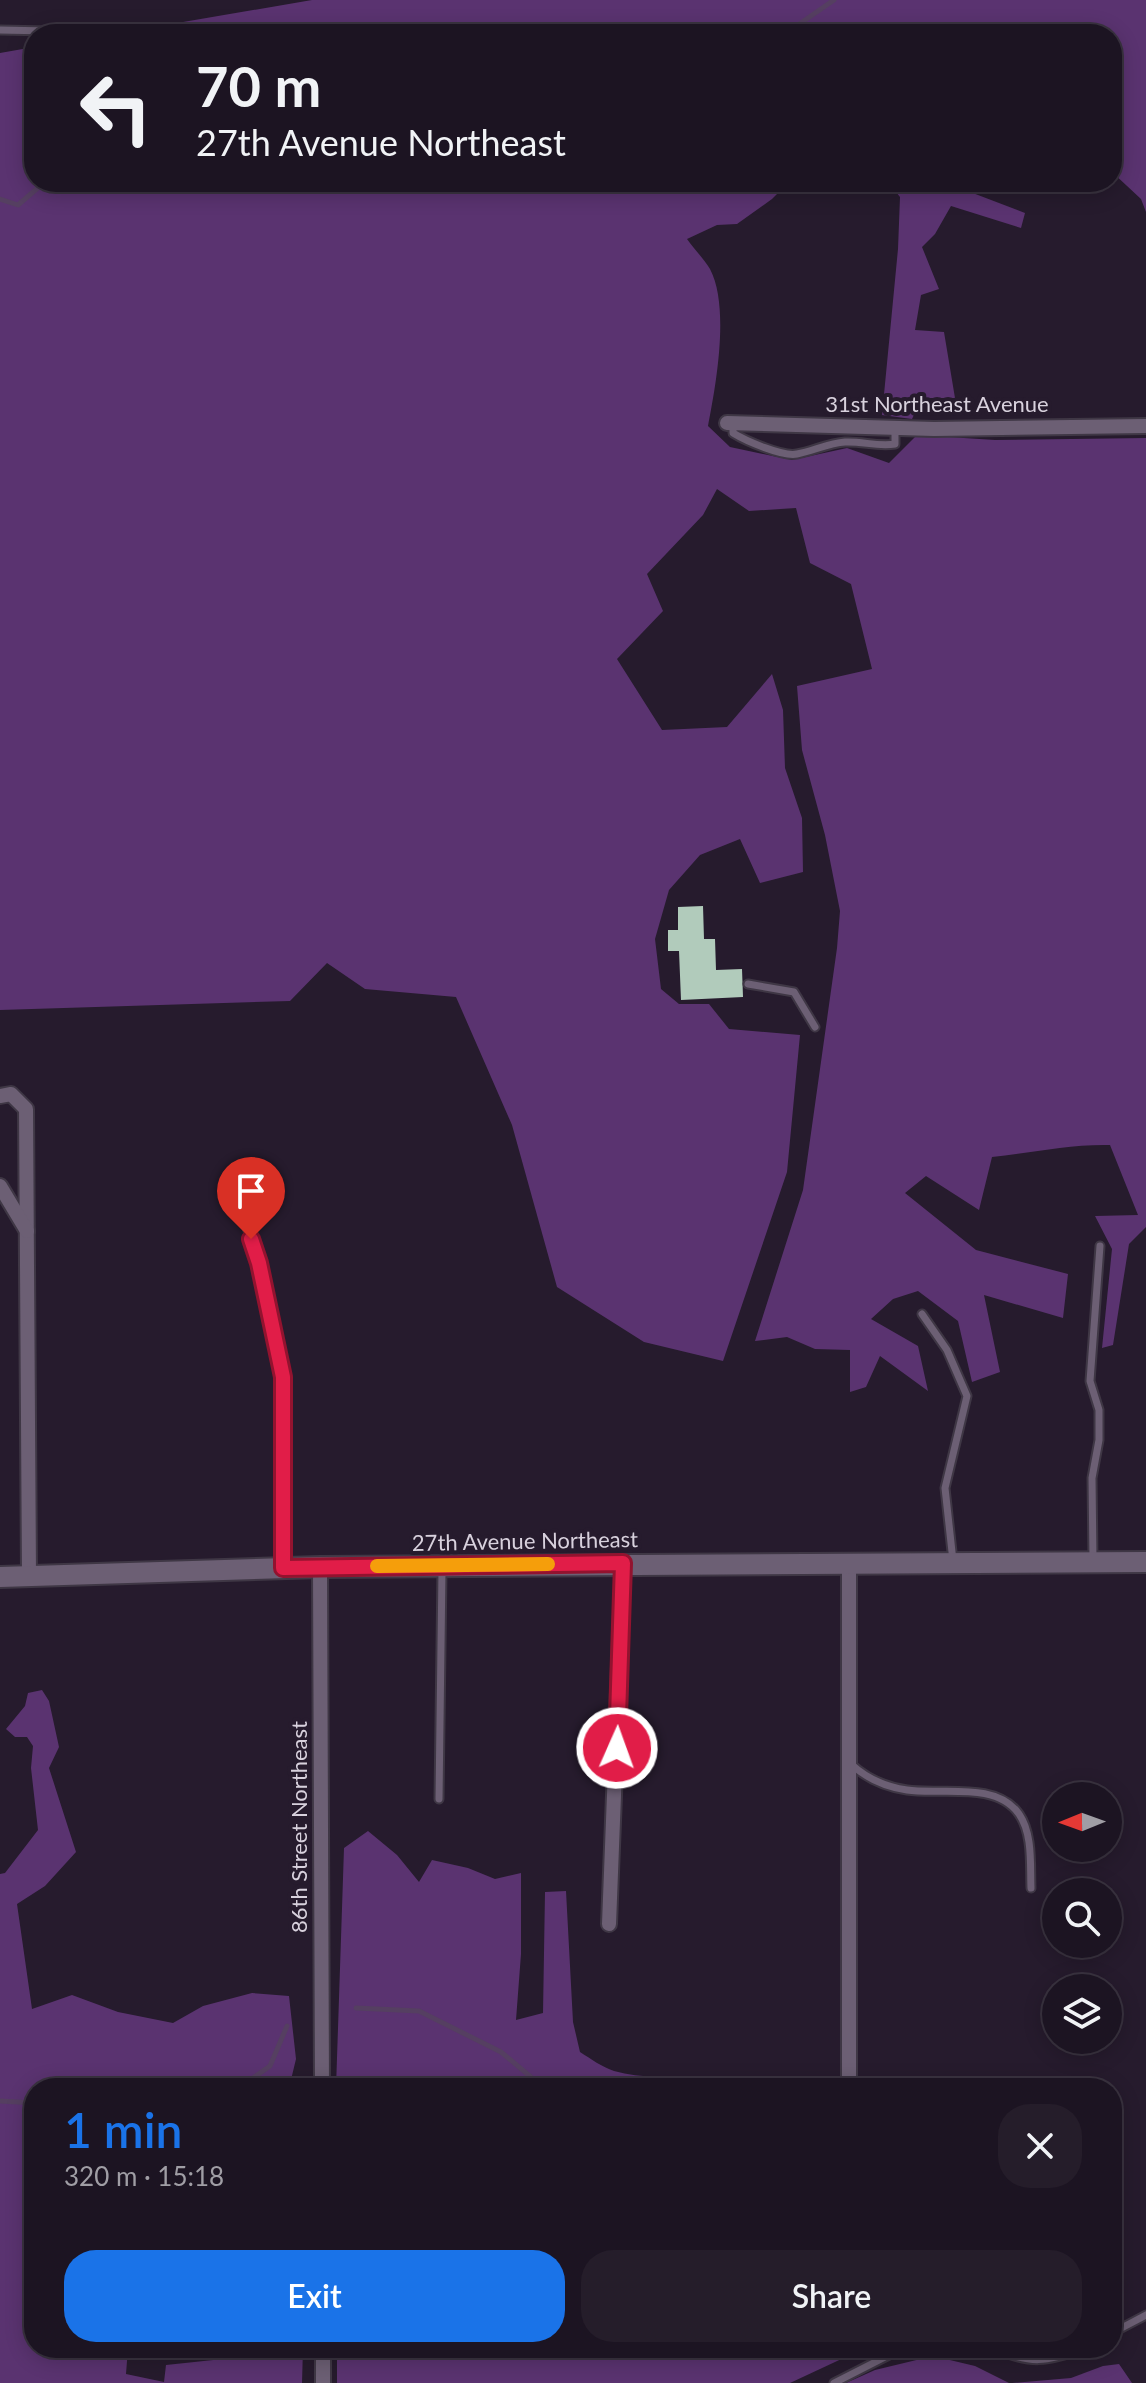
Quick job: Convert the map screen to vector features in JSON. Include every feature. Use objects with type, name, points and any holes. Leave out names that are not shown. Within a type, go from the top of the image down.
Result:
[{"type":"street","name":"31st Northeast Avenue","points":[[730,423],[895,428],[1146,426]]},
{"type":"street","points":[[0,1096],[11,1094],[26,1109],[29,1576]]},
{"type":"street","points":[[0,1186],[27,1231]]},
{"type":"street","name":"27th Avenue Northeast","points":[[0,1577],[442,1565],[1146,1562]]},
{"type":"street","points":[[609,1924],[623,1563]]},
{"type":"street","points":[[849,1564],[849,2078]]},
{"type":"street","name":"86th Street Northeast","points":[[320,1567],[322,2078]]},
{"type":"street","points":[[323,2358],[323,2383]]},
{"type":"lane","points":[[0,30],[24,30]]},
{"type":"lane","points":[[730,423],[733,433],[740,437],[778,453],[796,454],[844,442],[884,446],[895,444],[895,428]]},
{"type":"lane","points":[[748,984],[794,992],[815,1027]]},
{"type":"lane","points":[[243,1216],[259,1263],[283,1377],[283,1568]]},
{"type":"lane","points":[[1093,1562],[1092,1478],[1099,1440],[1099,1410],[1090,1381],[1100,1246]]},
{"type":"lane","points":[[922,1314],[947,1350],[967,1396],[945,1488],[954,1563]]},
{"type":"lane","points":[[439,1799],[442,1565]]},
{"type":"lane","points":[[849,1762],[884,1785],[906,1790],[981,1793],[1004,1799],[1020,1815],[1029,1839],[1031,1888]]},
{"type":"lane","points":[[1122,2328],[1146,2315]]},
{"type":"lane","points":[[834,2383],[883,2358]]},
{"type":"lane","points":[[1016,2358],[1047,2361],[1056,2358]]},
{"type":"shaded area","points":[[312,0],[1146,0],[1146,212],[1141,199],[1122,181],[1122,24],[172,24]]},
{"type":"shaded area","points":[[24,49],[24,192],[779,192],[737,224],[717,225],[687,239],[710,269],[716,285],[720,346],[708,426],[730,447],[792,460],[847,448],[889,463],[917,435],[995,440],[1146,438],[1146,1227],[1129,1244],[1113,1345],[1102,1348],[1112,1249],[1095,1216],[1138,1215],[1110,1145],[1066,1147],[992,1157],[979,1210],[926,1176],[905,1193],[976,1250],[1068,1274],[1063,1318],[984,1295],[1000,1372],[972,1382],[958,1321],[918,1291],[893,1299],[871,1319],[918,1346],[928,1391],[880,1356],[866,1387],[850,1392],[850,1350],[815,1349],[787,1337],[755,1341],[803,1190],[840,911],[825,835],[802,750],[797,686],[872,669],[851,584],[810,563],[796,508],[749,511],[717,489],[703,515],[647,574],[663,611],[617,659],[662,730],[727,727],[772,674],[783,710],[785,768],[802,818],[803,872],[760,883],[740,839],[700,855],[669,890],[655,939],[661,989],[679,1004],[709,1004],[729,1029],[800,1035],[787,1172],[723,1361],[644,1342],[557,1287],[512,1125],[456,997],[365,989],[327,963],[290,1001],[0,1010],[0,53]]},
{"type":"shaded area","points":[[896,192],[970,192],[1025,213],[1021,228],[951,206],[935,234],[922,247],[939,289],[921,295],[915,330],[944,332],[955,398],[922,398],[912,419],[882,415],[900,197]]},
{"type":"shaded area","points":[[42,1690],[49,1701],[59,1747],[49,1768],[76,1852],[45,1886],[17,1904],[32,2009],[72,1995],[118,2012],[173,2023],[203,2006],[252,1993],[289,1996],[296,2059],[291,2078],[24,2078],[24,2358],[127,2358],[126,2374],[164,2382],[166,2365],[232,2358],[303,2358],[302,2383],[0,2383],[0,1874],[5,1873],[38,1830],[31,1768],[33,1746],[27,1737],[15,1737],[6,1729],[25,1706],[28,1693]]},
{"type":"shaded area","points":[[368,1831],[397,1855],[419,1882],[432,1860],[468,1868],[495,1879],[521,1873],[521,1954],[516,2020],[543,2013],[545,1892],[566,1891],[573,2022],[580,2052],[614,2071],[662,2078],[336,2078],[344,1848]]},
{"type":"shaded area","points":[[337,2358],[844,2358],[790,2383],[337,2383]]},
{"type":"shaded area","points":[[925,2358],[941,2358],[975,2366],[1009,2383],[846,2383],[875,2370]]},
{"type":"shaded area","points":[[1119,2364],[1132,2383],[1012,2383],[1071,2378],[1103,2366]]},
{"type":"building","points":[[703,906],[704,939],[715,939],[716,970],[742,969],[743,997],[681,1000],[679,951],[668,951],[668,930],[678,930],[678,907]]},
{"type":"waterway","points":[[799,24],[834,0]]},
{"type":"waterway","points":[[0,199],[18,205],[33,192]]},
{"type":"waterway","points":[[356,2008],[419,2011],[501,2052],[532,2078]]},
{"type":"waterway","points":[[253,2078],[270,2066],[287,2026]]},
{"type":"waterway","points":[[0,2101],[24,2102]]},
{"type":"slow traffic","points":[[377,1566],[548,1564]]},
{"type":"route","points":[[251,1239],[283,1377],[283,1568],[623,1563],[617,1748]]}]
